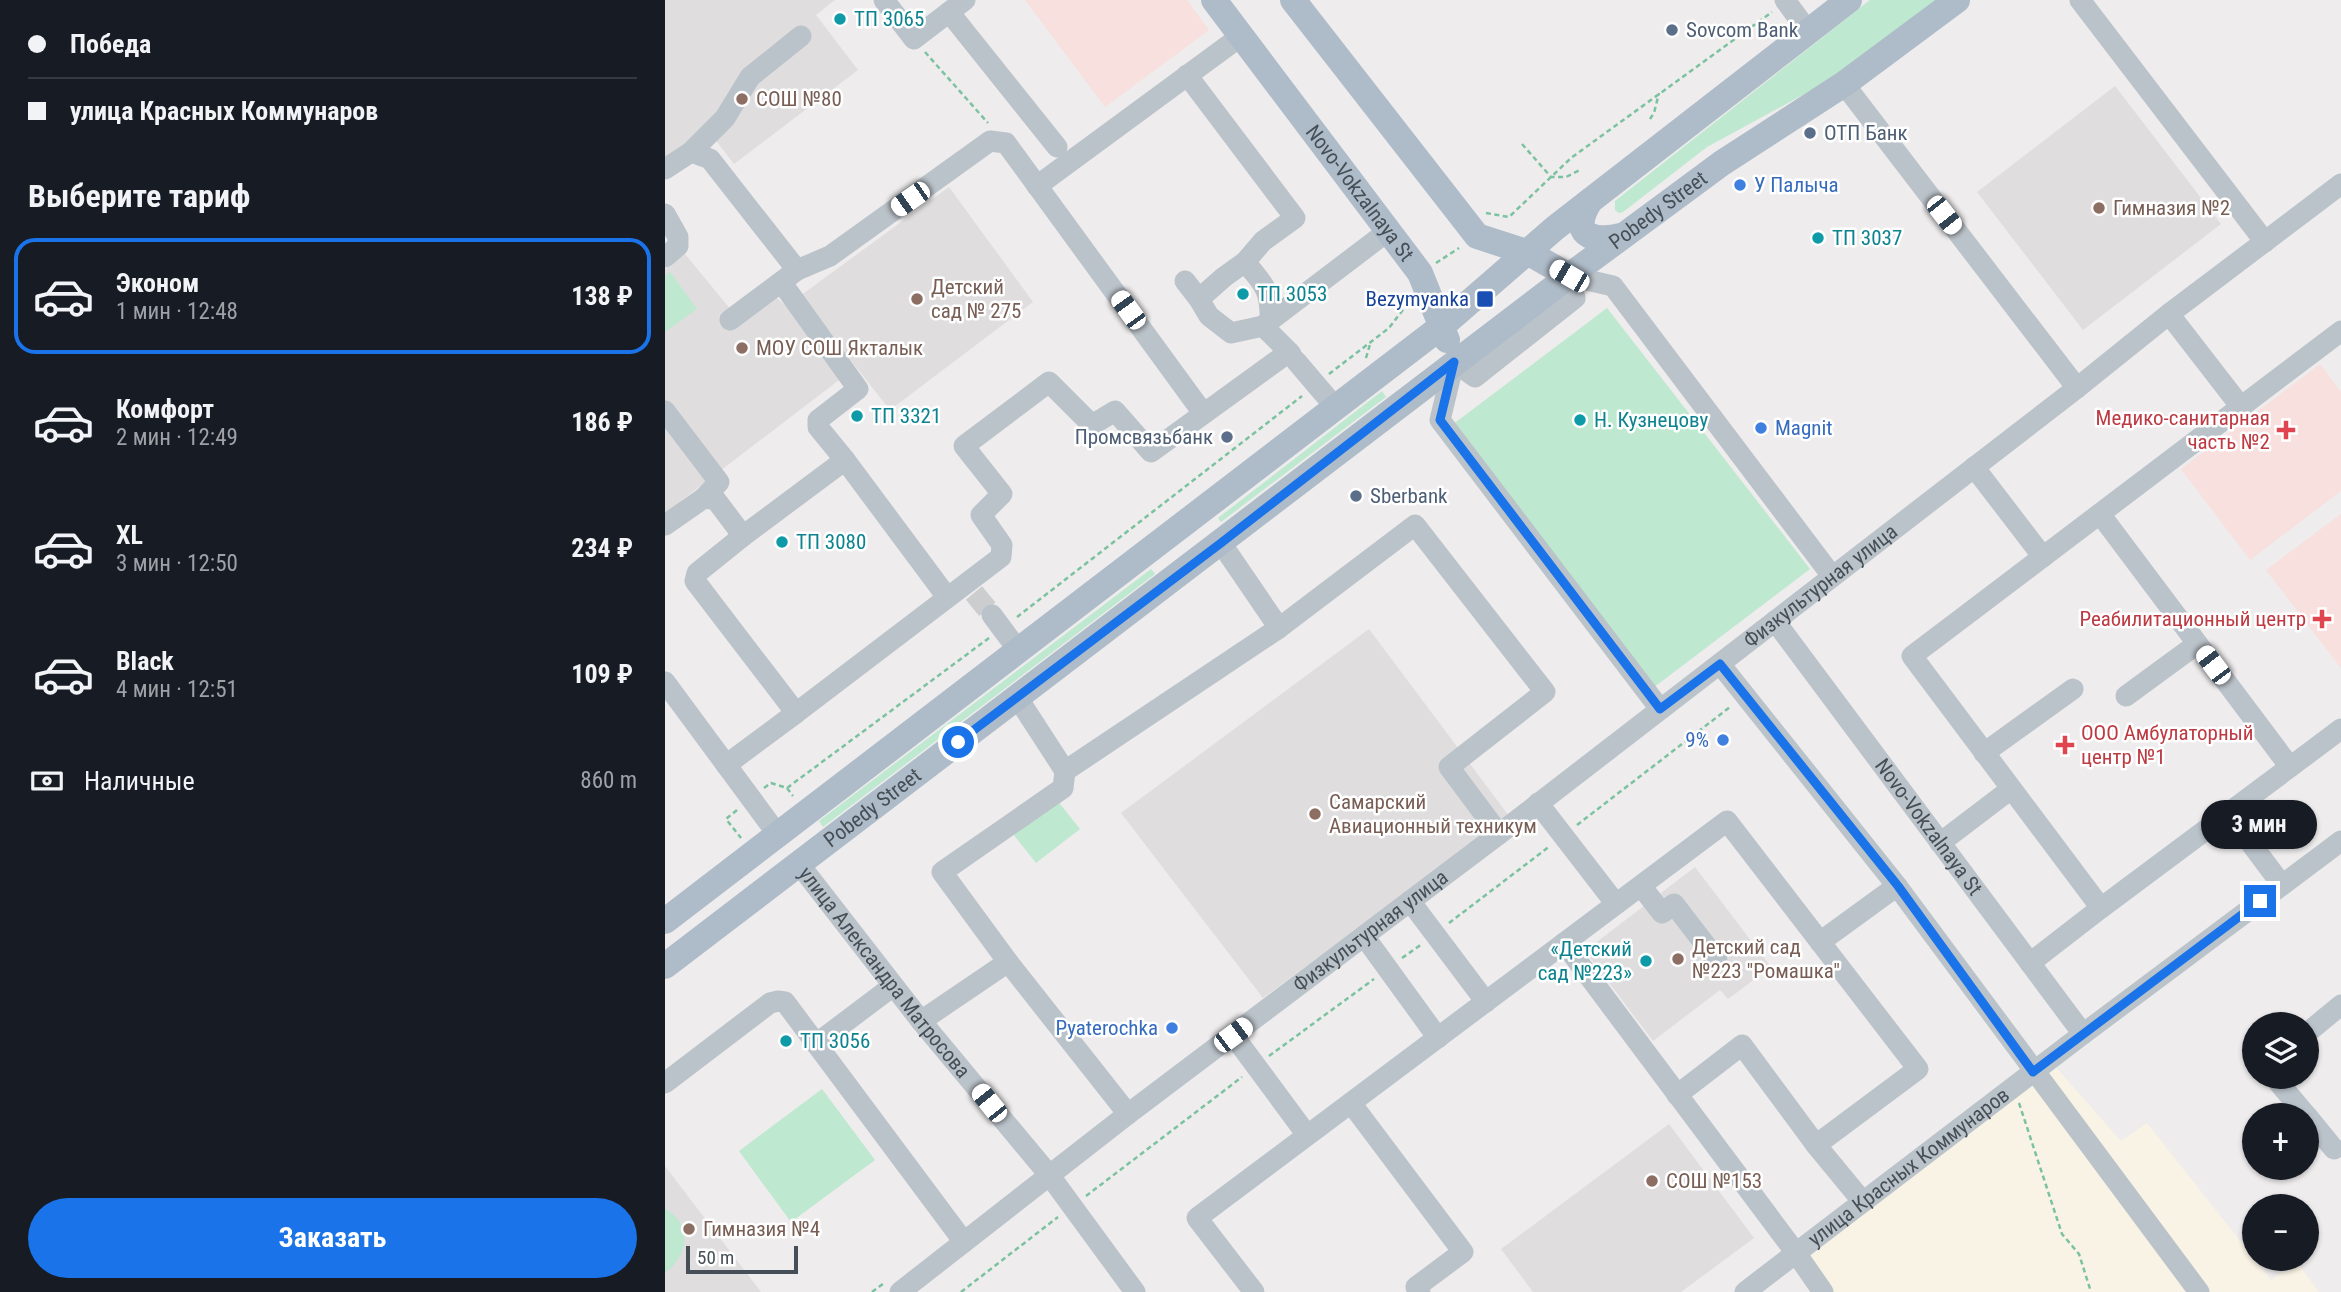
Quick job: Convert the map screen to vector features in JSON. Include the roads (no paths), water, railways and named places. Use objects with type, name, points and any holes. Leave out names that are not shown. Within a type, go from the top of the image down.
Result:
[{"type":"main road","name":"Novo-Vokzalnaya St","points":[[1214,0],[1420,273],[1454,362]]},
{"type":"main road","points":[[1293,0],[1479,224],[1569,276]]},
{"type":"main road","name":"Pobedy Street","points":[[665,921],[778,835],[1004,631],[1145,553],[1442,326],[1555,228],[1849,0]]},
{"type":"main road","name":"Pobedy Street","points":[[665,966],[1622,236],[1722,163],[1844,85],[1957,0]]},
{"type":"main road","points":[[1590,201],[1583,212],[1581,222],[1584,232],[1593,239],[1606,240],[1622,236]]},
{"type":"main road","points":[[1197,514],[1192,526],[1196,536],[1206,543],[1220,543]]},
{"type":"main road","points":[[1145,553],[1164,550],[1171,555],[1174,571],[1169,582]]},
{"type":"main road","name":"улица Александра Матросова","points":[[778,835],[799,864]]},
{"type":"street","points":[[884,0],[914,39],[957,6],[1057,147]]},
{"type":"street","points":[[2080,0],[2265,242]]},
{"type":"street","points":[[1786,1],[1807,30]]},
{"type":"street","points":[[665,169],[691,152],[725,118],[750,76],[801,36]]},
{"type":"street","points":[[1037,186],[1241,36]]},
{"type":"street","points":[[1187,75],[1295,218],[1263,241],[1245,262],[1199,299]]},
{"type":"street","points":[[1844,85],[2077,388]]},
{"type":"street","points":[[730,320],[790,277],[830,256],[990,141],[1006,143],[1203,413]]},
{"type":"street","points":[[691,152],[710,159],[790,277],[858,389],[818,420],[818,427],[947,597]]},
{"type":"street","name":"Физкультурная улица","points":[[900,1292],[1128,1114],[1499,834],[2169,314],[2341,184]]},
{"type":"street","points":[[665,214],[678,237],[678,247],[665,257]]},
{"type":"street","points":[[1185,281],[1209,316],[1231,333],[1267,323],[1388,231]]},
{"type":"street","points":[[1245,262],[1266,286],[1271,308],[1267,323]]},
{"type":"street","points":[[1569,276],[1613,286],[1832,576]]},
{"type":"street","points":[[2169,314],[2241,407]]},
{"type":"street","points":[[1267,323],[1336,408]]},
{"type":"street","points":[[2101,908],[1912,656],[2341,331]]},
{"type":"street","points":[[726,765],[947,597],[970,588],[1000,557],[1002,545],[981,515],[1002,494],[964,446],[1049,382],[1091,425],[1115,411],[1151,453],[1203,413],[1292,356]]},
{"type":"street","points":[[1454,362],[1440,420],[1660,709]]},
{"type":"street","points":[[665,411],[719,482],[704,498],[665,525]]},
{"type":"street","points":[[796,713],[695,581],[697,573],[845,460]]},
{"type":"street","points":[[1974,467],[2043,557]]},
{"type":"street","points":[[704,498],[716,500],[743,537]]},
{"type":"street","points":[[2100,514],[2290,767]]},
{"type":"street","points":[[1065,771],[1279,628],[1416,524],[1545,692],[1449,767],[1499,834]]},
{"type":"street","points":[[1220,543],[1279,628]]},
{"type":"street","name":"Novo-Vokzalnaya St","points":[[1775,621],[2083,1034]]},
{"type":"street","points":[[2126,696],[2197,644]]},
{"type":"street","points":[[1720,664],[1898,886],[2033,1072],[2199,1292]]},
{"type":"street","name":"улица Александра Матросова","points":[[665,682],[778,835]]},
{"type":"street","points":[[1984,753],[2073,689]]},
{"type":"street","points":[[1017,697],[1065,771],[1063,788],[942,872],[1008,962],[1128,1114]]},
{"type":"street","points":[[2030,963],[2341,729]]},
{"type":"street","points":[[1940,843],[2011,789]]},
{"type":"street","points":[[1538,803],[1616,904]]},
{"type":"street","points":[[2228,813],[2282,885]]},
{"type":"street","points":[[1254,1292],[1197,1218],[1727,821],[1918,1069],[1817,1145]]},
{"type":"street","name":"улица Красных Коммунаров","points":[[1745,1292],[2341,841]]},
{"type":"street","name":"улица Александра Матросова","points":[[799,864],[921,1021],[1050,1176],[1135,1292]]},
{"type":"street","points":[[1641,886],[1662,913],[1674,904],[1717,960]]},
{"type":"street","points":[[1820,943],[1898,886]]},
{"type":"street","points":[[1410,901],[1486,1002]]},
{"type":"street","points":[[1364,936],[1438,1038]]},
{"type":"street","points":[[1564,943],[1823,1292]]},
{"type":"street","points":[[921,1021],[1008,962]]},
{"type":"street","points":[[816,1044],[893,986]]},
{"type":"street","points":[[665,1083],[770,1003],[785,1002],[964,1242]]},
{"type":"street","points":[[2319,1023],[2341,1005]]},
{"type":"street","points":[[1233,1035],[1307,1135]]},
{"type":"street","points":[[1677,1095],[1742,1045],[1863,1202]]},
{"type":"street","points":[[2284,1089],[2296,1103]]},
{"type":"street","points":[[1351,1103],[1463,1252],[1416,1287],[1420,1292]]},
{"type":"street","points":[[2319,1131],[2334,1149]]},
{"type":"tunnel","points":[[974,593],[992,615]]},
{"type":"place","name":"ТП 3065","points":[[840,19]]},
{"type":"place","name":"Sovcom Bank","points":[[1672,30]]},
{"type":"place","name":"СОШ №80","points":[[742,99]]},
{"type":"place","name":"ОТП Банк","points":[[1810,133]]},
{"type":"place","name":"У Палыча","points":[[1740,185]]},
{"type":"place","name":"Гимназия №2","points":[[2099,208]]},
{"type":"place","name":"ТП 3037","points":[[1818,238]]},
{"type":"place","name":"ТП 3053","points":[[1243,294]]},
{"type":"place","name":"Детский сад № 275","points":[[917,299]]},
{"type":"place","name":"Bezymyanka","points":[[1485,299]]},
{"type":"place","name":"МОУ СОШ Якталык","points":[[742,348]]},
{"type":"place","name":"ТП 3321","points":[[857,416]]},
{"type":"place","name":"Н. Кузнецову","points":[[1580,420]]},
{"type":"place","name":"Magnit","points":[[1761,428]]},
{"type":"place","name":"Медико-санитарная часть №2","points":[[2286,430]]},
{"type":"place","name":"Промсвязьбанк","points":[[1227,437]]},
{"type":"place","name":"Sberbank","points":[[1356,496]]},
{"type":"place","name":"ТП 3080","points":[[782,542]]},
{"type":"place","name":"Реабилитационный центр","points":[[2322,619]]},
{"type":"place","name":"9%","points":[[1723,740]]},
{"type":"place","name":"ООО Амбулаторный центр №1","points":[[2065,745]]},
{"type":"place","name":"Самарский Авиационный техникум","points":[[1315,814]]},
{"type":"place","name":"Детский сад №223 \"Ромашка\"","points":[[1678,959]]},
{"type":"place","name":"«Детский сад №223»","points":[[1646,961]]},
{"type":"place","name":"Pyaterochka","points":[[1172,1028]]},
{"type":"place","name":"ТП 3056","points":[[786,1041]]},
{"type":"place","name":"СОШ №153","points":[[1652,1181]]},
{"type":"place","name":"Гимназия №4","points":[[689,1229]]}]
